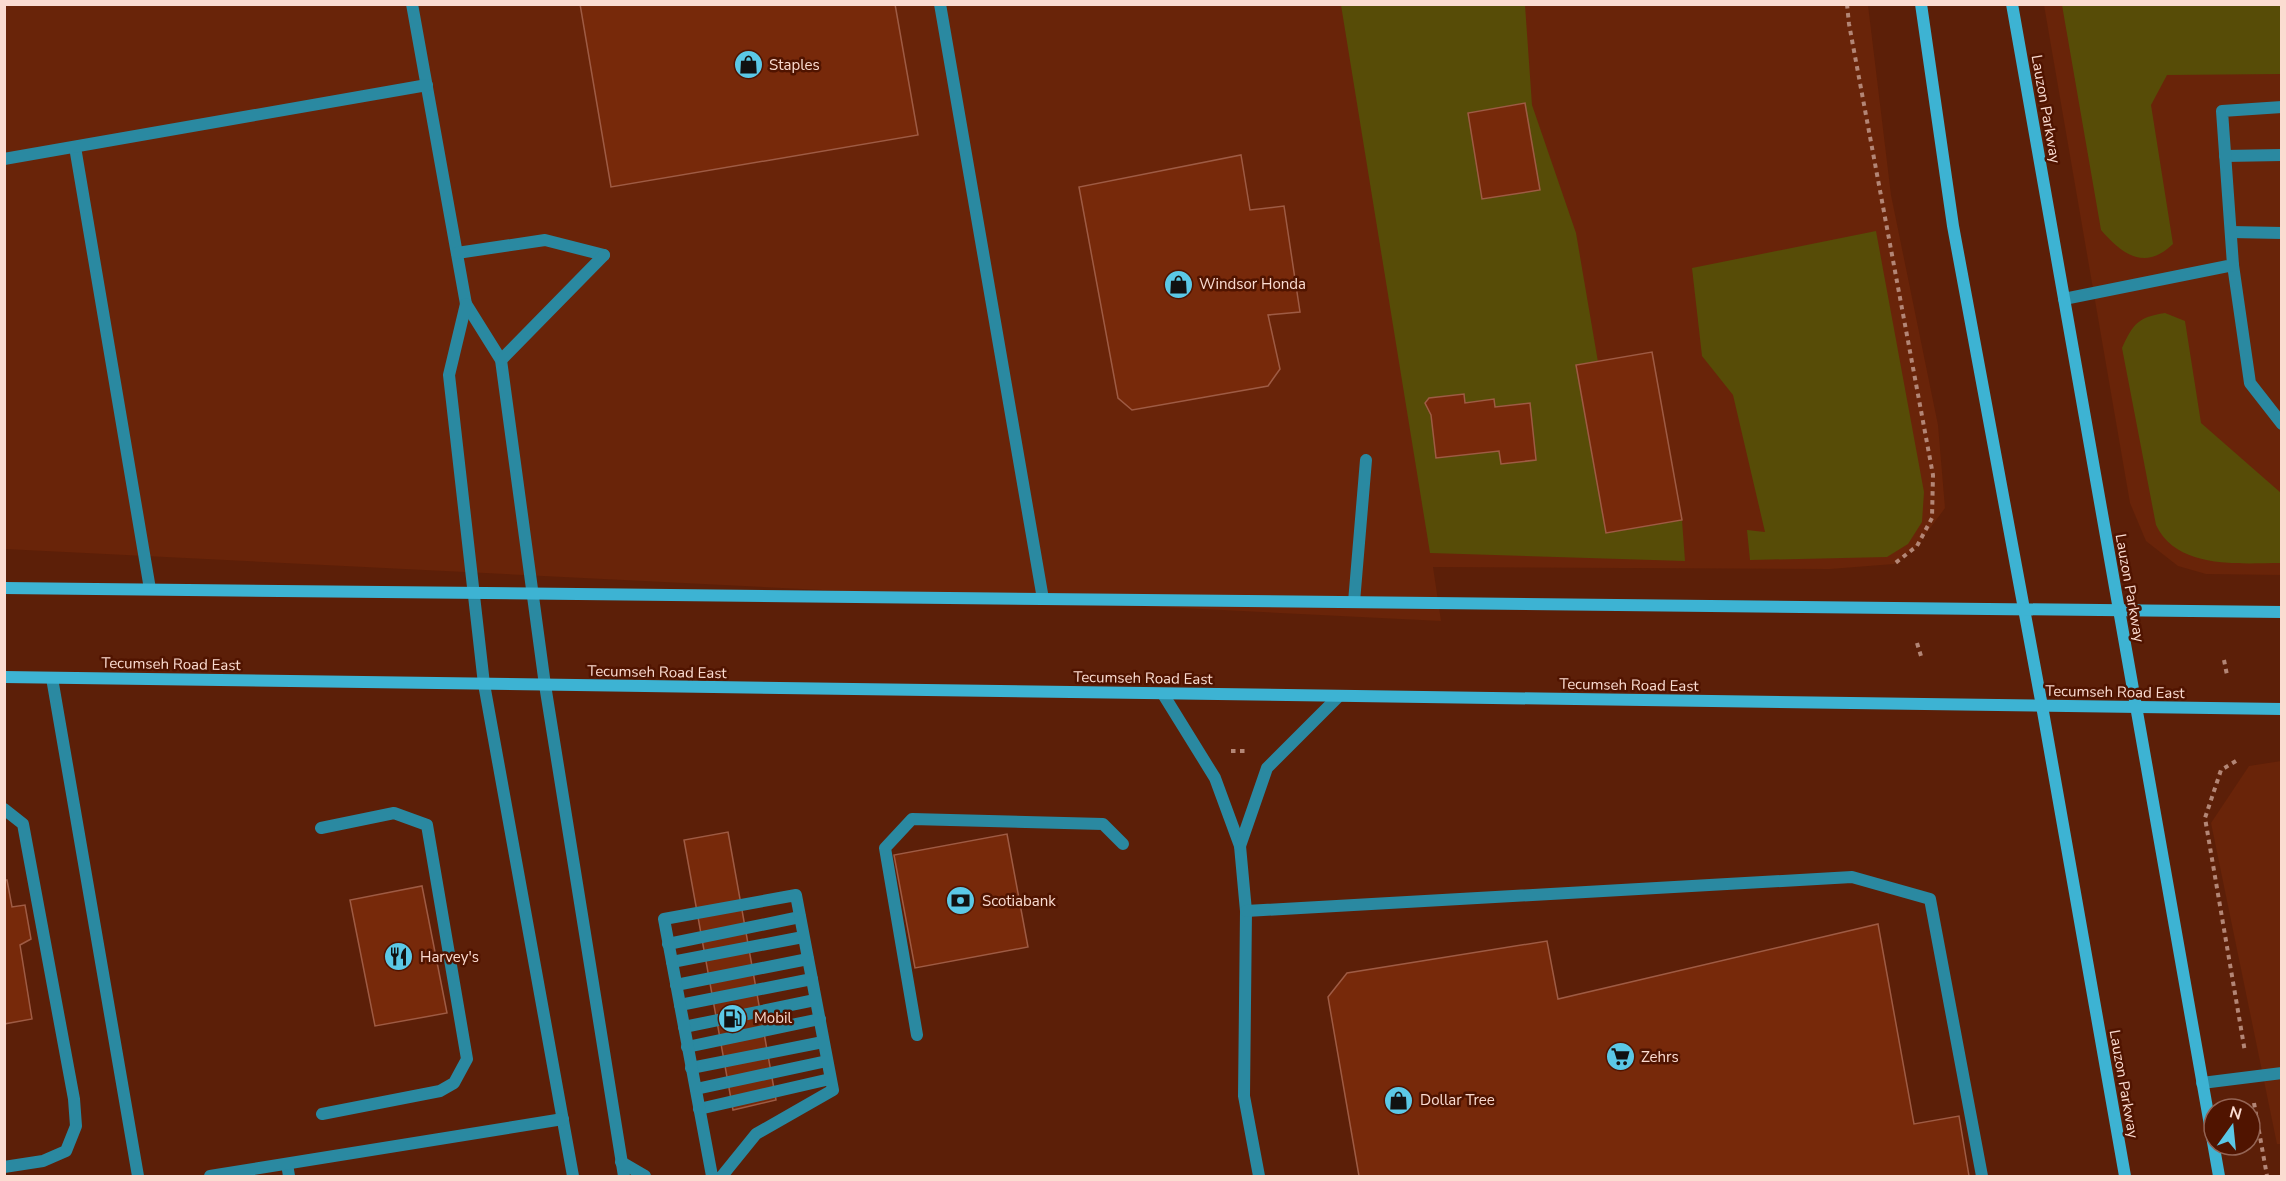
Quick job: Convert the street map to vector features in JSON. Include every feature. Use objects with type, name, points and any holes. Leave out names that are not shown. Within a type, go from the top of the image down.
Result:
[{"type":"main road","name":"Lauzon Parkway","points":[[1921,4],[1953,225],[2042,706],[2125,1176]]},
{"type":"main road","name":"Lauzon Parkway","points":[[2012,4],[2219,1176]]},
{"type":"main road","points":[[4,588],[2282,612]]},
{"type":"main road","name":"Tecumseh Road East","points":[[4,677],[2282,708]]},
{"type":"lane","points":[[412,4],[466,304],[501,360],[546,685],[624,1176]]},
{"type":"lane","points":[[940,4],[1043,599]]},
{"type":"lane","points":[[4,159],[427,85]]},
{"type":"lane","points":[[2282,107],[2222,111],[2233,265],[2250,382],[2282,424]]},
{"type":"lane","points":[[75,147],[150,589]]},
{"type":"lane","points":[[2225,156],[2282,155]]},
{"type":"lane","points":[[2231,232],[2282,233]]},
{"type":"lane","points":[[457,253],[545,240],[604,255],[501,360]]},
{"type":"lane","points":[[2064,299],[2233,265]]},
{"type":"lane","points":[[466,304],[449,375],[484,684],[573,1176]]},
{"type":"lane","points":[[1354,602],[1366,460]]},
{"type":"lane","points":[[52,678],[138,1176]]},
{"type":"lane","points":[[1163,694],[1215,778],[1240,846],[1246,911],[1244,1096],[1259,1176]]},
{"type":"lane","points":[[1240,846],[1268,768],[1339,696]]},
{"type":"lane","points":[[4,809],[23,824],[74,1099],[76,1125],[66,1151],[43,1161],[4,1167]]},
{"type":"lane","points":[[321,828],[394,813],[427,825],[467,1059],[454,1083],[440,1091],[322,1114]]},
{"type":"lane","points":[[917,1035],[885,848],[912,819],[1102,824],[1124,844]]},
{"type":"lane","points":[[1246,911],[1852,877],[1930,899],[1982,1176]]},
{"type":"lane","points":[[712,1176],[664,919],[796,895],[833,1090],[756,1134],[722,1176]]},
{"type":"lane","points":[[668,944],[800,917]]},
{"type":"lane","points":[[672,962],[803,937]]},
{"type":"lane","points":[[676,985],[807,959]]},
{"type":"lane","points":[[680,1005],[812,978]]},
{"type":"lane","points":[[684,1027],[815,1000]]},
{"type":"lane","points":[[687,1047],[820,1019]]},
{"type":"lane","points":[[691,1068],[824,1042]]},
{"type":"lane","points":[[696,1089],[827,1061]]},
{"type":"lane","points":[[2202,1083],[2282,1073]]},
{"type":"lane","points":[[699,1109],[830,1079]]},
{"type":"lane","points":[[210,1176],[288,1170],[563,1119]]},
{"type":"lane","points":[[621,1162],[645,1176]]},
{"type":"path","points":[[1848,4],[1849,24],[1933,475],[1932,518],[1917,546],[1894,564]]},
{"type":"path","points":[[1917,643],[1921,656]]},
{"type":"path","points":[[2224,660],[2227,675]]},
{"type":"path","points":[[1231,751],[1251,751]]},
{"type":"path","points":[[2236,761],[2221,770],[2205,818],[2245,1053]]},
{"type":"path","points":[[2262,1148],[2267,1176]]},
{"type":"shaded area","points":[[4,5],[1868,5],[1891,195],[1938,425],[1945,508],[1917,546],[1894,564],[1830,569],[1433,567],[1441,621],[5,549]]},
{"type":"shaded area","points":[[1341,5],[1525,5],[1532,105],[1576,233],[1598,362],[1576,366],[1606,533],[1682,520],[1685,561],[1430,553]]},
{"type":"shaded area","points":[[2044,5],[2281,5],[2281,575],[2206,574],[2178,566],[2146,541],[2130,503]]},
{"type":"shaded area","points":[[2062,5],[2281,5],[2281,74],[2167,75],[2151,105],[2173,244],[2153,257],[2144,258],[2126,253],[2101,230]]},
{"type":"shaded area","points":[[1876,231],[1924,492],[1922,522],[1908,544],[1887,557],[1750,560],[1747,530],[1765,532],[1733,395],[1702,356],[1692,268]]},
{"type":"shaded area","points":[[2165,313],[2185,321],[2201,423],[2281,493],[2281,563],[2229,563],[2194,557],[2179,550],[2166,540],[2156,525],[2122,348],[2133,327],[2148,317]]},
{"type":"shaded area","points":[[2281,761],[2281,1144],[2277,1144],[2211,823],[2249,766]]},
{"type":"building","name":"Staples","points":[[580,4],[895,4],[918,135],[611,187]]},
{"type":"building","points":[[1525,103],[1540,190],[1482,199],[1468,113]]},
{"type":"building","points":[[1241,155],[1250,210],[1284,206],[1300,312],[1268,315],[1280,369],[1268,386],[1132,410],[1118,398],[1079,187]]},
{"type":"building","points":[[1652,352],[1682,520],[1606,533],[1576,365]]},
{"type":"building","points":[[1464,394],[1465,403],[1494,399],[1495,407],[1530,403],[1536,460],[1501,464],[1499,451],[1436,458],[1431,415],[1425,403],[1429,398]]},
{"type":"building","points":[[728,832],[776,1100],[733,1110],[684,840]]},
{"type":"building","name":"Scotiabank","points":[[1007,834],[1028,947],[915,968],[894,855]]},
{"type":"building","points":[[4,880],[7,880],[12,907],[25,905],[31,939],[20,945],[32,1019],[4,1024]]},
{"type":"building","name":"Harvey's","points":[[422,886],[447,1013],[375,1026],[350,900]]},
{"type":"building","name":"Zehrs","points":[[1878,924],[1914,1124],[1959,1116],[1969,1176],[1359,1176],[1328,997],[1347,973],[1547,941],[1558,999]]},
{"type":"place","name":"Staples","points":[[748,65]]},
{"type":"place","name":"Windsor Honda","points":[[1178,284]]},
{"type":"place","name":"Scotiabank","points":[[961,901]]},
{"type":"place","name":"Harvey's","points":[[399,957]]},
{"type":"place","name":"Mobil","points":[[733,1018]]},
{"type":"place","name":"Zehrs","points":[[1620,1057]]},
{"type":"place","name":"Dollar Tree","points":[[1399,1100]]}]
